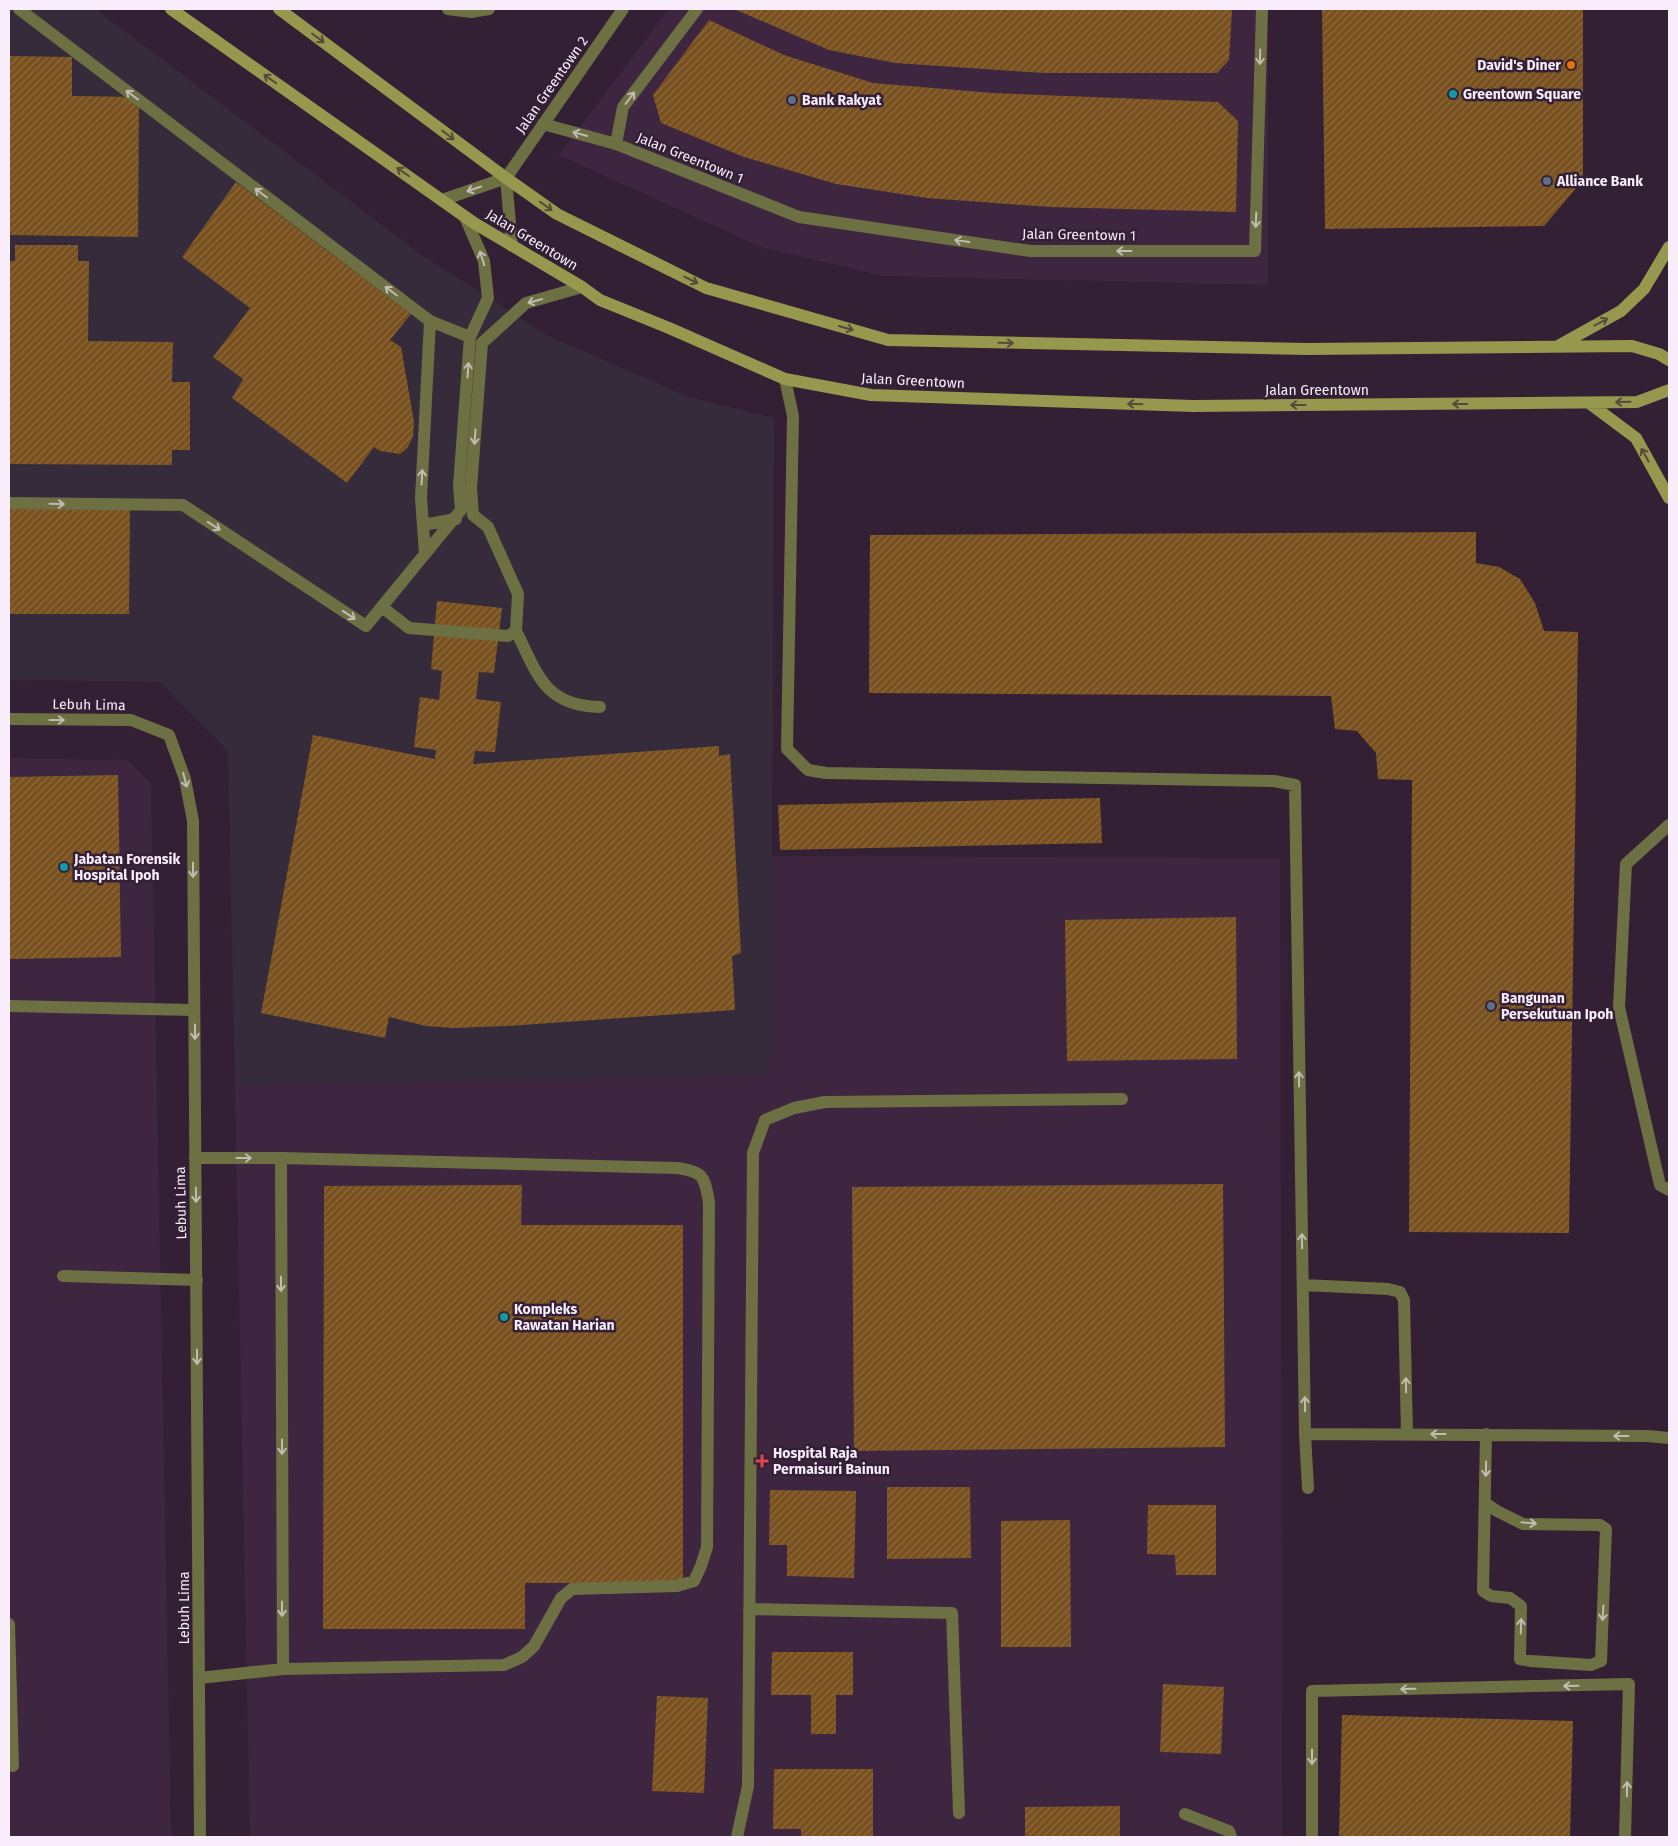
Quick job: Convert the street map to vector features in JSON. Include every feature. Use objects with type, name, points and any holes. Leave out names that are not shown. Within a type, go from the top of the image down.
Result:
[{"type":"main road","name":"Jalan Greentown","points":[[171,9],[465,217],[582,287],[600,300],[785,379],[871,396],[1193,406],[1637,402],[1669,390]]},
{"type":"main road","points":[[279,9],[557,214],[706,288],[888,340],[1306,349],[1632,346],[1659,354],[1669,360]]},
{"type":"main road","points":[[1558,346],[1621,311],[1644,289],[1669,247]]},
{"type":"main road","points":[[1589,403],[1636,438],[1669,498]]},
{"type":"street","points":[[19,9],[430,321],[470,337]]},
{"type":"street","points":[[448,9],[471,12],[489,9]]},
{"type":"street","name":"Jalan Greentown 2","points":[[506,178],[624,9]]},
{"type":"street","points":[[543,124],[616,144],[623,106],[697,9]]},
{"type":"street","name":"Jalan Greentown 1","points":[[616,144],[799,217],[1030,251],[1255,251],[1262,9]]},
{"type":"street","points":[[442,200],[506,178],[512,246]]},
{"type":"street","points":[[9,503],[183,505],[366,626],[461,510],[459,486],[470,337],[488,298],[484,261],[465,217]]},
{"type":"street","points":[[582,287],[526,303],[482,343],[471,488],[473,515],[488,527],[518,594],[516,631],[542,683],[556,696],[569,702],[600,706]]},
{"type":"street","points":[[425,554],[421,498],[430,321]]},
{"type":"street","points":[[785,379],[793,416],[787,749],[808,770],[836,773],[1274,780],[1295,785],[1305,1434],[1308,1488]]},
{"type":"street","points":[[423,526],[473,515]]},
{"type":"street","points":[[382,607],[409,628],[508,636],[516,631]]},
{"type":"street","name":"Lebuh Lima","points":[[9,719],[130,720],[169,735],[186,778],[193,821],[200,1837]]},
{"type":"street","points":[[1669,825],[1626,864],[1619,1007],[1660,1185],[1669,1190]]},
{"type":"street","points":[[9,1006],[194,1010]]},
{"type":"street","points":[[737,1837],[748,1786],[753,1153],[765,1120],[794,1108],[824,1102],[1122,1099]]},
{"type":"street","points":[[195,1158],[281,1158],[677,1168],[695,1170],[704,1180],[709,1202],[707,1547],[694,1581],[677,1586],[572,1589],[561,1598],[534,1646],[522,1657],[504,1664],[283,1669],[199,1678]]},
{"type":"street","points":[[281,1158],[283,1669]]},
{"type":"street","points":[[63,1276],[196,1280]]},
{"type":"street","points":[[1303,1285],[1388,1289],[1400,1292],[1404,1300],[1407,1434]]},
{"type":"street","points":[[1305,1434],[1486,1434],[1648,1436],[1669,1438]]},
{"type":"street","points":[[1485,1503],[1497,1512],[1523,1524],[1600,1525],[1606,1529],[1601,1661],[1591,1665],[1520,1659],[1521,1606],[1510,1598],[1491,1596],[1483,1591],[1486,1434]]},
{"type":"street","points":[[749,1609],[952,1614],[960,1813]]},
{"type":"street","points":[[9,1624],[14,1766],[9,1766]]},
{"type":"street","points":[[1312,1837],[1312,1690],[1629,1684],[1625,1837]]},
{"type":"street","points":[[1185,1814],[1228,1831],[1231,1837]]},
{"type":"shaded area","points":[[9,9],[95,9],[423,256],[550,337],[689,397],[774,418],[771,1075],[235,1086],[228,751],[160,682],[9,680]]},
{"type":"shaded area","points":[[669,9],[1268,9],[1268,285],[883,276],[761,247],[559,155]]},
{"type":"shaded area","points":[[9,758],[127,760],[151,784],[171,1837],[9,1837]]},
{"type":"shaded area","name":"Hospital Raja Permaisuri Bainun","points":[[772,856],[1280,858],[1282,1837],[250,1837],[235,1086],[771,1075]]},
{"type":"building","points":[[734,9],[1232,9],[1229,60],[1217,73],[1043,73],[895,63],[829,50]]},
{"type":"building","name":"Greentown Square","points":[[1322,9],[1583,9],[1583,180],[1544,226],[1325,229]]},
{"type":"building","points":[[709,20],[784,55],[873,83],[993,93],[1218,102],[1238,121],[1236,212],[1050,207],[927,198],[836,184],[744,157],[661,123],[653,95]]},
{"type":"building","points":[[9,56],[72,57],[72,96],[139,97],[138,237],[9,235]]},
{"type":"building","points":[[236,182],[411,314],[390,340],[401,347],[414,422],[413,436],[408,447],[400,454],[380,451],[374,447],[347,483],[232,398],[243,379],[213,357],[250,308],[182,257]]},
{"type":"building","points":[[15,245],[78,245],[78,261],[89,261],[88,341],[173,342],[172,382],[190,382],[190,450],[172,450],[172,465],[9,464],[9,261],[15,261]]},
{"type":"building","points":[[9,506],[130,507],[129,614],[9,614]]},
{"type":"building","name":"Bangunan Persekutuan Ipoh","points":[[1476,532],[1476,563],[1499,567],[1520,579],[1535,603],[1544,631],[1578,632],[1569,1233],[1409,1232],[1412,780],[1378,779],[1376,753],[1357,731],[1335,729],[1331,696],[869,693],[870,535]]},
{"type":"building","points":[[437,601],[502,608],[494,673],[479,672],[476,699],[501,702],[495,752],[475,751],[473,764],[719,746],[719,756],[730,754],[741,953],[732,956],[735,1010],[453,1028],[426,1026],[389,1017],[385,1038],[261,1013],[313,735],[435,759],[436,750],[414,747],[420,697],[439,700],[442,671],[431,669]]},
{"type":"building","name":"Jabatan Forensik Hospital Ipoh","points":[[118,775],[121,957],[9,959],[9,777]]},
{"type":"building","points":[[1100,798],[1102,843],[780,850],[778,805]]},
{"type":"building","points":[[1236,917],[1237,1059],[1067,1061],[1065,920]]},
{"type":"building","points":[[1223,1184],[1225,1447],[854,1451],[852,1187]]},
{"type":"building","name":"Kompleks Rawatan Harian","points":[[522,1185],[521,1225],[683,1225],[683,1583],[525,1583],[525,1629],[323,1629],[324,1186]]},
{"type":"building","points":[[887,1487],[970,1487],[971,1558],[887,1559]]},
{"type":"building","points":[[770,1490],[856,1491],[854,1578],[787,1576],[787,1545],[769,1545]]},
{"type":"building","points":[[1148,1505],[1216,1505],[1216,1575],[1176,1575],[1175,1555],[1147,1554]]},
{"type":"building","points":[[1070,1520],[1071,1647],[1001,1647],[1001,1521]]},
{"type":"building","points":[[772,1652],[853,1652],[853,1695],[836,1695],[836,1734],[811,1734],[811,1695],[771,1695]]},
{"type":"building","points":[[1163,1684],[1224,1687],[1221,1754],[1160,1752]]},
{"type":"building","points":[[657,1696],[708,1698],[704,1793],[652,1791]]},
{"type":"building","points":[[1342,1715],[1573,1721],[1570,1837],[1339,1837]]},
{"type":"building","points":[[774,1769],[873,1769],[873,1837],[801,1837],[801,1829],[773,1829]]},
{"type":"building","points":[[1120,1806],[1120,1837],[1025,1837],[1025,1807]]},
{"type":"place","name":"David's Diner","points":[[1571,65]]},
{"type":"place","name":"Greentown Square","points":[[1453,94]]},
{"type":"place","name":"Bank Rakyat","points":[[792,100]]},
{"type":"place","name":"Alliance Bank","points":[[1547,181]]},
{"type":"place","name":"Jabatan Forensik Hospital Ipoh","points":[[64,867]]},
{"type":"place","name":"Bangunan Persekutuan Ipoh","points":[[1491,1006]]},
{"type":"place","name":"Kompleks Rawatan Harian","points":[[504,1317]]},
{"type":"place","name":"Hospital Raja Permaisuri Bainun","points":[[762,1461]]}]
